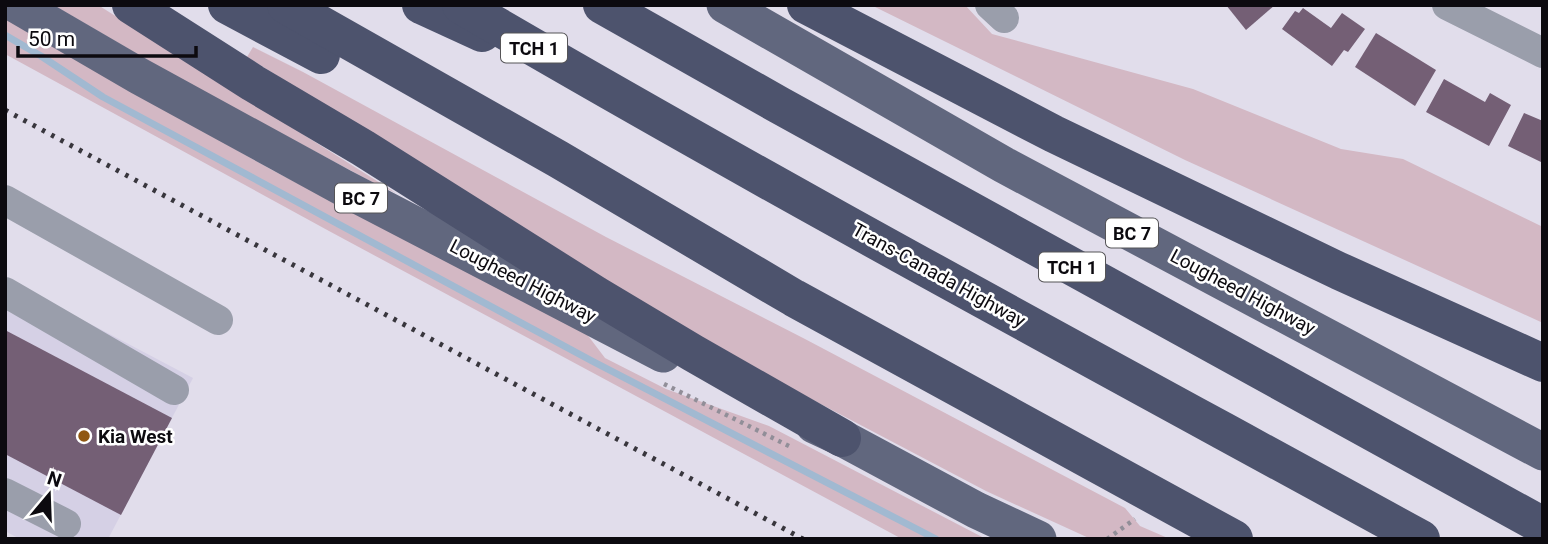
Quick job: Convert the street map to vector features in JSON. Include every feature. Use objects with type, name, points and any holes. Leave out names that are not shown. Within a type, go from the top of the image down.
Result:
[{"type":"highway","points":[[131,5],[596,295],[842,438]]},
{"type":"highway","points":[[227,5],[548,179],[794,298]]},
{"type":"highway","points":[[286,5],[558,159],[794,298],[1234,539]]},
{"type":"highway","points":[[421,5],[608,91]]},
{"type":"highway","name":"Trans-Canada Highway","points":[[461,5],[608,91],[913,261],[1421,539]]},
{"type":"highway","name":"TCH 1","points":[[602,5],[1543,526]]},
{"type":"highway","points":[[806,5],[1054,134],[1339,271],[1543,363]]},
{"type":"main road","name":"Lougheed Highway","points":[[18,5],[139,76],[342,187],[687,366],[842,438],[976,510],[1038,539]]},
{"type":"main road","name":"Lougheed Highway","points":[[725,5],[1004,165],[1543,452]]},
{"type":"street","points":[[1447,5],[1543,53]]},
{"type":"street","points":[[5,200],[218,320]]},
{"type":"street","points":[[5,292],[174,390]]},
{"type":"street","points":[[5,494],[66,524]]},
{"type":"path","points":[[1107,539],[1132,521]]},
{"type":"shaded area","points":[[53,5],[98,5],[396,193],[187,83]]},
{"type":"shaded area","points":[[871,5],[965,5],[992,34],[1193,89],[1341,149],[1403,159],[1543,227],[1543,323],[1185,160]]},
{"type":"shaded area","points":[[5,18],[272,170],[586,333],[605,358],[666,389],[769,426],[986,539],[902,539],[5,54]]},
{"type":"shaded area","points":[[253,47],[606,237],[1125,508],[1140,526],[1170,539],[1091,539],[986,491],[813,400],[678,326],[247,57]]},
{"type":"shaded area","points":[[5,279],[193,378],[108,539],[20,539],[5,531]]},
{"type":"building","points":[[1226,5],[1275,5],[1246,30]]},
{"type":"building","points":[[1303,8],[1331,28],[1342,13],[1365,29],[1348,52],[1344,50],[1332,66],[1282,29],[1295,11],[1299,13]]},
{"type":"building","points":[[1376,33],[1436,70],[1415,106],[1355,67]]},
{"type":"building","points":[[1444,79],[1485,102],[1490,93],[1511,105],[1489,146],[1426,112]]},
{"type":"building","points":[[1524,113],[1543,121],[1543,163],[1508,146]]},
{"type":"building","name":"Kia West","points":[[5,330],[172,418],[121,515],[5,454]]},
{"type":"waterway","points":[[5,35],[103,97],[592,361],[936,539]]},
{"type":"railway","points":[[5,110],[803,539]]},
{"type":"place","name":"Kia West","points":[[84,436]]}]
